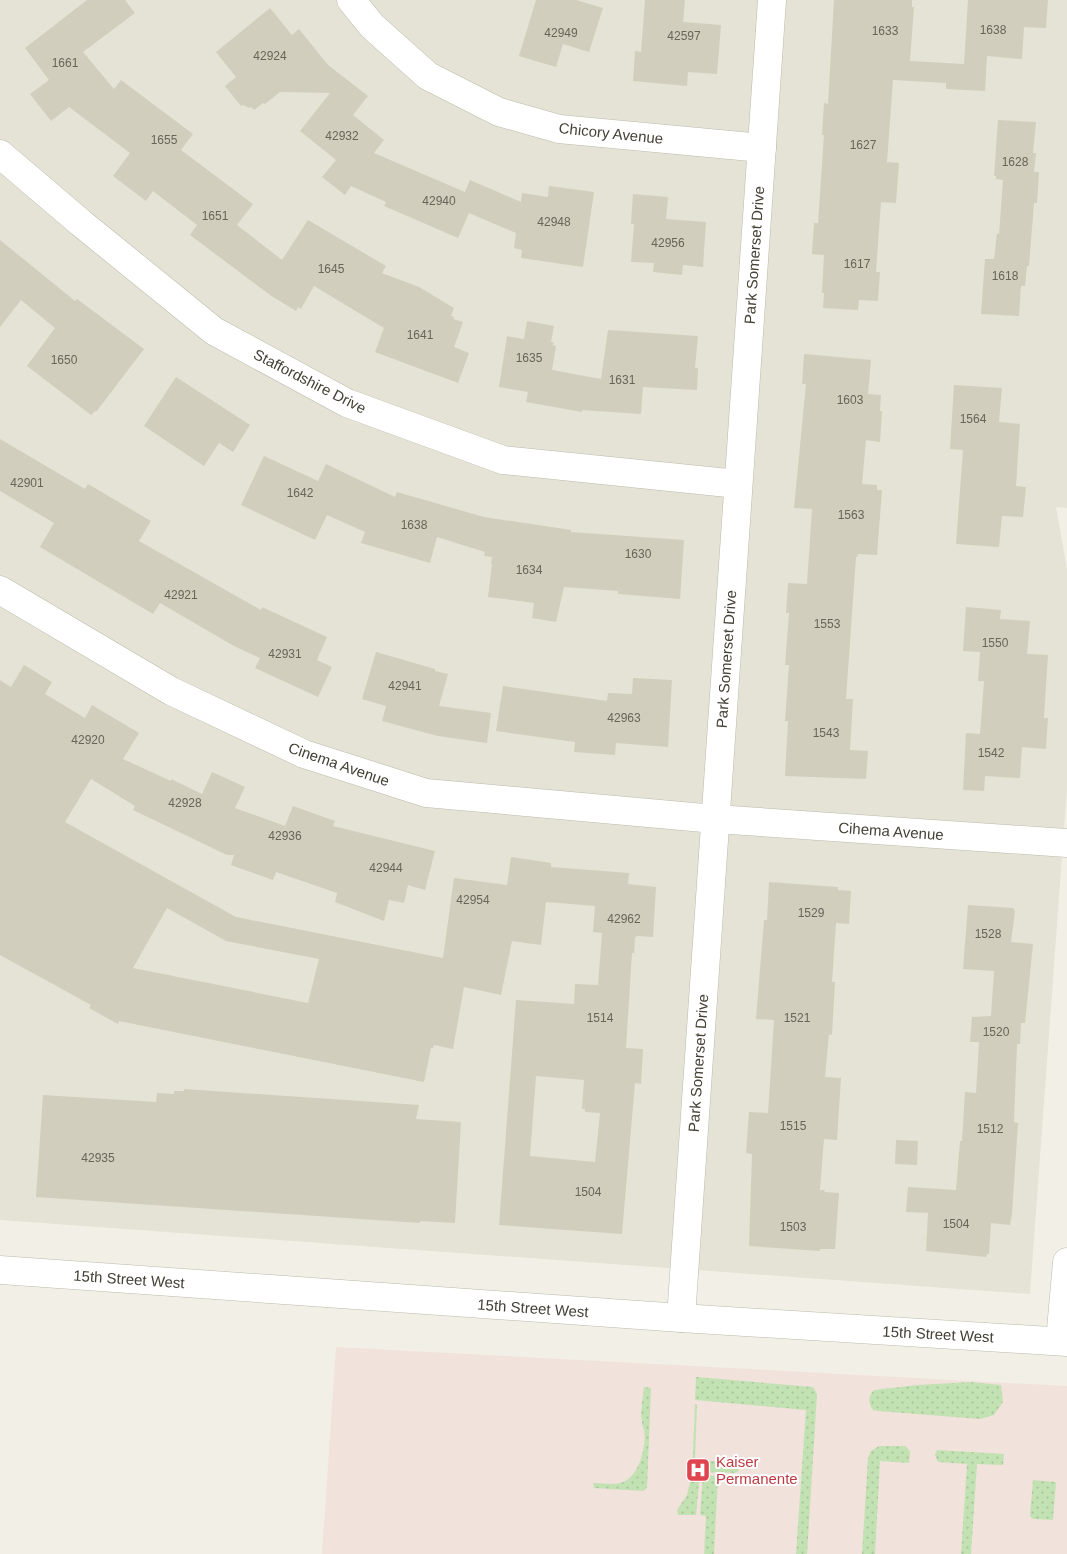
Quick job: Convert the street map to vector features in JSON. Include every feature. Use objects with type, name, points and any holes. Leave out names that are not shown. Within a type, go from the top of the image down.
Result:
[{"type":"street","name":"Chicory Avenue","points":[[351,0],[372,26],[428,76],[500,112],[559,129],[762,148]]},
{"type":"street","name":"Park Somerset Drive","points":[[681,1318],[772,0]]},
{"type":"street","name":"Staffordshire Drive","points":[[0,154],[214,331],[347,403],[503,460],[738,484]]},
{"type":"street","name":"Cinema Avenue","points":[[0,590],[171,691],[304,754],[426,793],[715,819]]},
{"type":"street","name":"Cihema Avenue","points":[[715,819],[1067,843]]},
{"type":"street","points":[[1063,1341],[1067,1262]]},
{"type":"street","name":"15th Street West","points":[[0,1270],[681,1318],[1063,1341]]},
{"type":"shaded area","points":[[0,0],[1067,0],[1067,508],[1056,507],[1067,569],[1067,788],[1030,1294],[0,1220]]},
{"type":"shaded area","name":"Kaiser Permanente","points":[[336,1347],[1067,1386],[1067,1554],[322,1554]]},
{"type":"green space","points":[[696,1377],[813,1387],[817,1394],[807,1554],[796,1554],[806,1410],[695,1400]]},
{"type":"green space","points":[[970,1382],[1001,1385],[1003,1402],[994,1415],[980,1419],[878,1411],[873,1410],[870,1405],[870,1397],[874,1390]]},
{"type":"green space","points":[[644,1387],[651,1388],[647,1488],[643,1491],[594,1488],[593,1483],[617,1484],[627,1480],[637,1469],[643,1453],[645,1437],[641,1413]]},
{"type":"green space","points":[[695,1404],[697,1404],[695,1460],[727,1462],[739,1471],[735,1473],[700,1472],[696,1515],[678,1515],[677,1510],[687,1495],[692,1474]]},
{"type":"green space","points":[[879,1446],[905,1446],[910,1451],[909,1463],[880,1461],[875,1554],[862,1554],[868,1458],[871,1451]]},
{"type":"green space","points":[[937,1450],[1004,1454],[1003,1465],[977,1464],[971,1554],[961,1554],[967,1464],[938,1462],[935,1455]]},
{"type":"green space","points":[[703,1475],[718,1476],[714,1554],[704,1554],[706,1516],[700,1515]]},
{"type":"green space","points":[[1033,1480],[1056,1482],[1053,1520],[1033,1519],[1030,1516]]},
{"type":"building","points":[[87,0],[125,0],[135,13],[83,52],[114,89],[121,80],[193,134],[181,150],[253,204],[237,225],[282,260],[308,220],[386,266],[382,273],[419,287],[454,308],[451,316],[454,317],[453,319],[463,322],[454,347],[469,353],[458,383],[375,352],[384,328],[314,286],[301,309],[298,307],[296,311],[270,295],[190,235],[197,225],[153,191],[146,201],[113,176],[130,153],[69,107],[51,121],[30,94],[49,80],[25,48]]},
{"type":"building","points":[[536,0],[576,0],[603,8],[589,52],[563,44],[556,67],[519,56]]},
{"type":"building","points":[[645,0],[685,0],[683,22],[721,25],[717,74],[688,72],[687,86],[633,81],[635,51],[641,52]]},
{"type":"building","points":[[834,0],[912,0],[912,7],[914,7],[910,61],[964,64],[968,0],[1048,0],[1046,28],[1024,27],[1022,59],[987,56],[985,91],[946,89],[946,83],[893,80],[887,162],[899,163],[896,203],[881,202],[876,272],[880,272],[878,301],[859,300],[858,310],[823,308],[824,255],[812,254],[814,223],[818,223],[824,135],[822,135],[824,103],[828,104]]},
{"type":"building","points":[[270,8],[292,35],[299,29],[328,65],[368,96],[353,115],[384,140],[374,153],[465,192],[470,180],[521,202],[522,193],[548,197],[549,186],[594,192],[583,267],[521,258],[522,250],[514,248],[516,233],[469,213],[458,238],[384,206],[386,202],[351,186],[345,195],[322,177],[336,160],[300,131],[330,93],[280,92],[254,110],[251,107],[241,106],[225,86],[236,77],[216,52]]},
{"type":"building","points":[[998,120],[1036,122],[1033,153],[1036,153],[1034,172],[1039,172],[1037,203],[1034,203],[1029,266],[1027,266],[1025,286],[1021,286],[1019,316],[981,314],[985,259],[994,259],[997,233],[999,234],[1003,180],[996,179],[996,176],[994,176]]},
{"type":"building","points":[[633,194],[668,197],[666,219],[706,222],[703,267],[683,265],[682,275],[653,272],[654,263],[631,262],[634,224],[631,224]]},
{"type":"building","points":[[0,240],[75,301],[77,299],[144,349],[96,412],[91,415],[27,366],[55,328],[21,300],[0,327]]},
{"type":"building","points":[[527,321],[554,326],[551,342],[556,346],[552,370],[601,379],[608,330],[698,336],[695,368],[698,368],[697,390],[643,387],[641,414],[582,410],[582,412],[526,402],[528,392],[499,387],[507,336],[524,339]]},
{"type":"building","points":[[804,354],[871,360],[868,394],[881,395],[880,442],[866,440],[862,484],[877,485],[877,490],[882,490],[877,555],[858,554],[856,557],[846,699],[853,699],[850,750],[868,751],[866,779],[785,776],[788,721],[785,721],[789,665],[785,665],[789,613],[786,613],[788,583],[807,584],[812,509],[794,508],[806,384],[802,384]]},
{"type":"building","points":[[176,377],[250,425],[233,452],[219,443],[204,466],[144,426]]},
{"type":"building","points":[[954,385],[1002,388],[999,422],[1020,424],[1016,486],[1026,487],[1023,517],[1002,516],[999,547],[956,544],[963,450],[950,449]]},
{"type":"building","points":[[0,439],[85,489],[88,484],[151,521],[139,541],[261,610],[262,607],[327,637],[317,660],[332,667],[318,697],[255,668],[260,658],[234,646],[160,603],[153,614],[40,547],[54,523],[0,491]]},
{"type":"building","points":[[264,456],[318,481],[326,464],[395,497],[397,492],[484,517],[571,530],[571,532],[684,540],[680,599],[618,594],[618,591],[564,587],[556,622],[532,618],[534,603],[488,597],[492,557],[484,556],[485,552],[437,537],[430,563],[361,543],[365,532],[327,515],[315,540],[241,505]]},
{"type":"building","points":[[966,607],[1001,610],[1000,619],[1030,621],[1027,654],[1048,655],[1044,718],[1048,718],[1046,749],[1022,747],[1020,778],[985,776],[984,791],[963,790],[966,733],[980,734],[984,681],[978,681],[980,652],[963,651]]},
{"type":"building","points":[[376,652],[448,674],[439,706],[491,713],[487,743],[438,736],[382,721],[386,706],[362,699]]},
{"type":"building","points":[[24,665],[52,682],[45,694],[85,718],[92,705],[139,733],[123,759],[202,794],[212,772],[245,787],[235,808],[285,826],[293,806],[335,821],[333,826],[435,851],[425,890],[408,885],[404,903],[389,900],[384,921],[335,902],[337,893],[276,872],[273,880],[231,865],[234,855],[227,855],[133,810],[135,806],[91,779],[65,822],[236,917],[443,958],[454,878],[507,885],[511,857],[551,863],[551,867],[629,873],[628,884],[656,887],[653,937],[637,936],[635,938],[634,953],[632,953],[626,1048],[643,1049],[641,1084],[635,1083],[622,1234],[499,1225],[516,1000],[574,1004],[575,984],[598,985],[602,933],[593,932],[595,906],[546,902],[541,945],[512,941],[501,995],[464,987],[453,1049],[434,1045],[431,1048],[424,1082],[119,1021],[118,1024],[89,1008],[91,1005],[0,955],[0,680],[11,687]],"holes":[[[167,908],[226,941],[319,959],[308,1003],[133,968]],[[536,1076],[584,1080],[582,1109],[585,1109],[585,1112],[600,1113],[595,1162],[530,1156]]]},
{"type":"building","points":[[633,678],[672,680],[668,747],[616,743],[615,755],[574,752],[575,742],[496,731],[503,686],[607,701],[608,693],[632,694]]},
{"type":"building","points":[[769,882],[838,887],[838,890],[851,891],[849,924],[836,923],[832,982],[835,982],[832,1035],[829,1034],[825,1077],[841,1078],[837,1140],[824,1139],[820,1190],[839,1193],[835,1249],[820,1249],[820,1251],[749,1246],[752,1154],[746,1153],[749,1112],[768,1113],[774,1020],[756,1019],[764,920],[767,920]]},
{"type":"building","points":[[968,905],[1013,908],[1015,911],[1011,942],[1033,944],[1025,1023],[1021,1023],[1020,1044],[1017,1044],[1014,1122],[1018,1123],[1012,1214],[1010,1225],[991,1223],[989,1254],[986,1257],[926,1251],[928,1213],[906,1212],[908,1187],[956,1190],[965,1092],[976,1093],[979,1042],[970,1042],[972,1017],[991,1016],[994,971],[963,969]]},
{"type":"building","points":[[184,1089],[419,1105],[416,1119],[461,1122],[455,1223],[420,1221],[420,1223],[36,1197],[43,1095],[156,1102],[157,1093],[174,1094],[174,1091],[184,1091]]},
{"type":"building","points":[[896,1140],[918,1141],[917,1165],[895,1164]]},
{"type":"place","name":"Kaiser Permanente","points":[[698,1470]]}]
